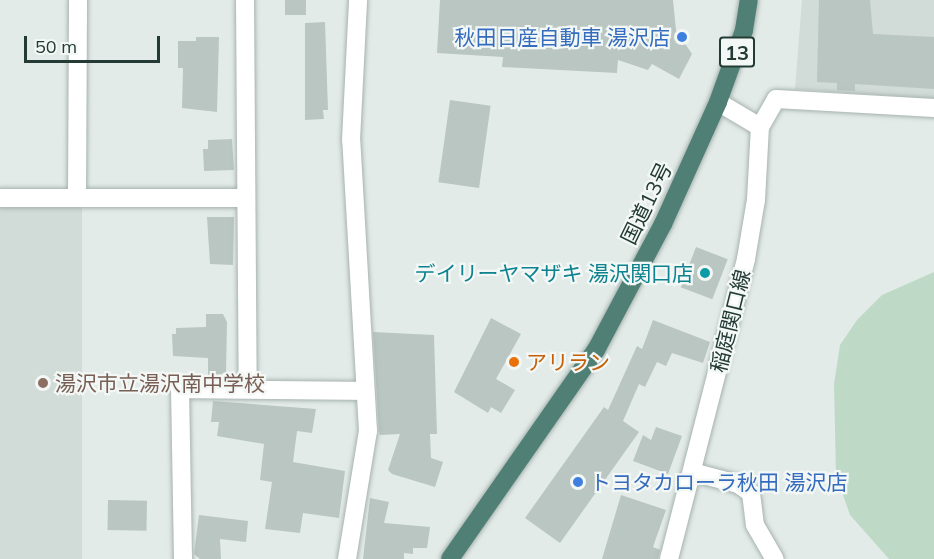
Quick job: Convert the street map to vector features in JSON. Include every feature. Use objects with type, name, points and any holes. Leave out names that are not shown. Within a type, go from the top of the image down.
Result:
[{"type":"highway","name":"国道13号","points":[[450,559],[596,350],[663,224],[718,102],[744,30],[749,0]]},
{"type":"street","points":[[78,0],[78,197]]},
{"type":"street","points":[[245,0],[248,389]]},
{"type":"street","points":[[347,559],[368,431],[351,140],[357,0]]},
{"type":"street","points":[[718,102],[760,127],[776,99],[934,108]]},
{"type":"street","name":"稲庭関口線","points":[[669,559],[746,260],[756,200],[760,127]]},
{"type":"street","points":[[0,198],[246,198]]},
{"type":"street","points":[[183,559],[180,389],[364,391]]},
{"type":"street","points":[[692,471],[738,484],[751,493],[761,540],[775,559]]},
{"type":"shaded area","points":[[802,0],[934,0],[934,99],[795,89]]},
{"type":"shaded area","name":"湯沢市立湯沢南中学校","points":[[0,206],[82,206],[82,559],[0,559]]},
{"type":"green space","points":[[934,272],[934,559],[889,559],[850,515],[836,475],[834,384],[840,345],[857,320],[882,295]]},
{"type":"building","points":[[285,0],[306,0],[306,15],[285,15]]},
{"type":"building","points":[[440,0],[673,0],[676,30],[692,54],[679,79],[652,64],[648,70],[618,60],[617,73],[502,67],[503,57],[437,53]]},
{"type":"building","points":[[819,0],[870,0],[873,34],[934,37],[934,89],[855,84],[855,91],[837,90],[837,83],[817,82]]},
{"type":"building","points":[[325,22],[328,110],[323,110],[324,119],[305,120],[305,23]]},
{"type":"building","points":[[196,37],[219,37],[217,112],[182,108],[183,68],[178,68],[178,41],[196,41]]},
{"type":"building","points":[[450,100],[491,106],[479,188],[438,182]]},
{"type":"building","points":[[232,139],[234,170],[204,171],[203,149],[208,149],[208,140]]},
{"type":"building","points":[[207,217],[234,217],[233,265],[210,264]]},
{"type":"building","name":"デイリーヤマザキ 湯沢関口店","points":[[696,247],[728,259],[712,299],[681,287]]},
{"type":"building","points":[[206,314],[223,314],[227,322],[226,374],[208,375],[208,358],[173,356],[172,334],[176,334],[176,328],[206,327]]},
{"type":"building","points":[[491,318],[521,334],[496,379],[515,390],[501,413],[491,407],[488,413],[454,392]]},
{"type":"building","points":[[653,320],[710,342],[703,363],[672,353],[666,366],[657,362],[645,387],[639,384],[623,421],[639,432],[560,543],[525,518],[604,407],[608,410],[637,346],[642,349]]},
{"type":"building","points":[[373,332],[434,335],[437,434],[430,434],[431,458],[443,462],[435,487],[392,474],[388,470],[400,434],[380,435],[379,432]]},
{"type":"building","points":[[213,401],[316,409],[312,433],[297,431],[293,462],[345,471],[339,518],[303,513],[300,533],[265,529],[272,482],[260,480],[264,444],[217,436],[219,422],[211,422]]},
{"type":"building","points":[[656,427],[682,436],[668,474],[633,461],[643,435],[651,440]]},
{"type":"building","points":[[621,495],[666,510],[653,547],[660,550],[658,559],[602,559]]},
{"type":"building","points":[[370,498],[389,502],[384,523],[430,527],[427,548],[413,548],[413,554],[404,553],[404,559],[363,559]]},
{"type":"building","points":[[108,500],[147,501],[146,531],[107,530]]},
{"type":"building","points":[[199,515],[248,521],[246,542],[220,539],[221,559],[200,559],[194,554]]},
{"type":"place","name":"秋田日産自動車 湯沢店","points":[[682,37]]},
{"type":"place","name":"デイリーヤマザキ 湯沢関口店","points":[[705,273]]},
{"type":"place","name":"アリラン","points":[[514,362]]},
{"type":"place","name":"湯沢市立湯沢南中学校","points":[[43,383]]},
{"type":"place","name":"トヨタカローラ秋田 湯沢店","points":[[578,482]]}]
